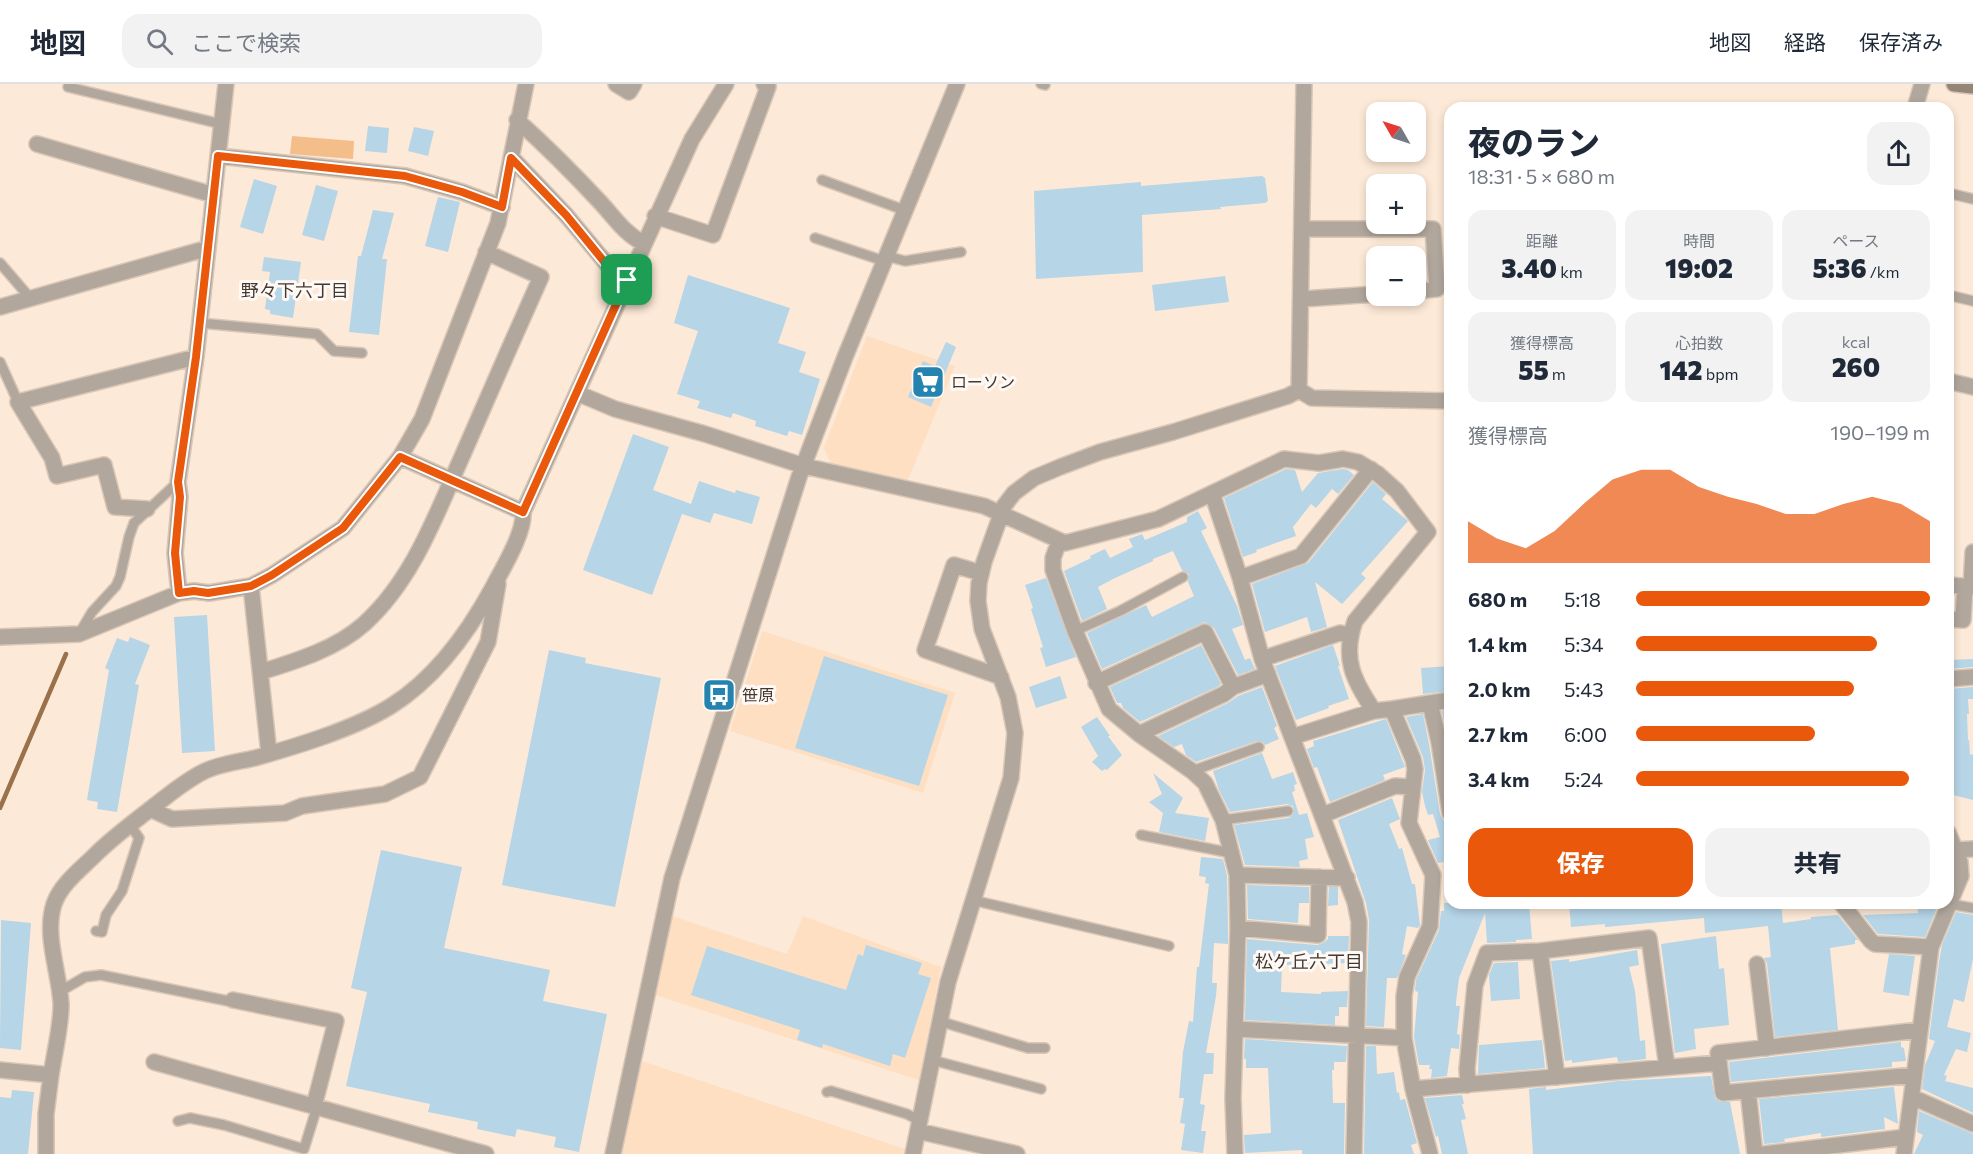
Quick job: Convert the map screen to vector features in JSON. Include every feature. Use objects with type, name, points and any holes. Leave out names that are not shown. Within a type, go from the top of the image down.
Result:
[{"type":"street","points":[[179,593],[175,553],[180,497],[178,482],[196,357],[226,84]]},
{"type":"street","points":[[0,637],[79,634],[179,593],[194,591],[208,593],[251,586],[272,575],[343,528],[400,457],[422,419],[498,223],[526,84]]},
{"type":"street","points":[[616,84],[629,92],[634,84]]},
{"type":"street","points":[[46,1154],[46,1114],[61,1005],[51,925],[55,903],[68,882],[111,839],[204,771],[269,754],[370,718],[410,693],[449,655],[467,631],[500,573],[524,520],[523,512],[643,243],[692,139],[726,84]]},
{"type":"street","points":[[656,216],[713,235],[768,87],[764,84]]},
{"type":"street","points":[[1299,390],[1304,84]]},
{"type":"street","points":[[1917,102],[1922,84]]},
{"type":"street","points":[[1954,84],[1973,86]]},
{"type":"street","points":[[613,1154],[672,878],[804,466],[952,86]]},
{"type":"street","points":[[517,120],[548,147],[629,236],[643,243]]},
{"type":"street","points":[[37,144],[214,195]]},
{"type":"street","points":[[218,156],[405,176],[462,192],[502,207]]},
{"type":"street","points":[[511,158],[566,215],[611,270],[627,280]]},
{"type":"street","points":[[1303,229],[1433,229],[1437,289],[1426,290]]},
{"type":"street","points":[[0,307],[208,248]]},
{"type":"street","points":[[261,672],[290,663],[344,638],[363,625],[377,611],[406,576],[541,276],[486,252]]},
{"type":"street","points":[[1302,299],[1366,295]]},
{"type":"street","points":[[147,509],[115,507],[104,465],[57,476],[52,458],[18,402],[196,357]]},
{"type":"street","points":[[1954,382],[1973,387]]},
{"type":"street","points":[[1299,390],[1312,398],[1319,399],[1444,401]]},
{"type":"street","points":[[913,1154],[948,982],[1012,772],[1015,733],[1008,697],[980,621],[978,601],[981,573],[1001,513],[1014,493],[1034,478],[1060,467],[1100,452],[1288,396],[1299,390]]},
{"type":"street","points":[[577,393],[615,409],[705,434],[804,466],[984,506],[1065,543],[1158,519],[1284,459],[1319,463],[1343,459],[1358,462],[1371,469],[1397,491],[1428,532],[1355,621],[1350,635],[1353,677],[1374,711]]},
{"type":"street","points":[[400,457],[523,512]]},
{"type":"street","points":[[1240,578],[1301,556],[1371,469]]},
{"type":"street","points":[[1212,493],[1240,578],[1262,659],[1356,902],[1359,922],[1354,1154]]},
{"type":"street","points":[[1059,541],[1053,558],[1053,570],[1075,631],[1109,709],[1139,734],[1192,771],[1204,783],[1222,820],[1237,875],[1238,928],[1233,1099],[1235,1154]]},
{"type":"street","points":[[1954,619],[1963,620],[1970,587],[1973,552]]},
{"type":"street","points":[[981,573],[954,565],[925,650],[1001,677]]},
{"type":"street","points":[[150,809],[172,819],[285,813],[302,806],[385,794],[420,777],[488,642],[500,573]]},
{"type":"street","points":[[251,586],[269,754]]},
{"type":"street","points":[[1954,586],[1970,587]]},
{"type":"street","points":[[1096,683],[1205,632],[1233,687]]},
{"type":"street","points":[[1262,659],[1340,633],[1350,635]]},
{"type":"street","points":[[1139,734],[1224,694],[1233,687],[1268,674]]},
{"type":"street","points":[[1954,678],[1973,677]]},
{"type":"street","points":[[1292,737],[1374,711],[1444,701]]},
{"type":"street","points":[[1430,703],[1444,774]]},
{"type":"street","points":[[1392,709],[1415,769],[1409,823],[1433,875],[1430,926],[1407,976],[1404,996],[1404,1038],[1413,1089],[1430,1154]]},
{"type":"street","points":[[1323,815],[1395,786],[1413,787]]},
{"type":"street","points":[[1954,894],[1961,876],[1955,850],[1973,849]]},
{"type":"street","points":[[1237,875],[1347,878]]},
{"type":"street","points":[[1238,928],[1318,935],[1319,877]]},
{"type":"street","points":[[1846,909],[1875,944],[1931,947]]},
{"type":"street","points":[[1904,1154],[1931,947],[1948,909]]},
{"type":"street","points":[[1468,1085],[1467,1069],[1475,985],[1487,953],[1540,951],[1649,938],[1666,1067]]},
{"type":"street","points":[[1540,951],[1557,1077]]},
{"type":"street","points":[[1757,964],[1767,1048]]},
{"type":"street","points":[[233,1000],[336,1021],[316,1106]]},
{"type":"street","points":[[1235,1029],[1404,1038]]},
{"type":"street","points":[[1914,1075],[1723,1093],[1718,1053],[1920,1030]]},
{"type":"street","points":[[154,1062],[486,1154]]},
{"type":"street","points":[[1413,1089],[1719,1063]]},
{"type":"street","points":[[0,1070],[51,1075]]},
{"type":"street","points":[[1748,1091],[1755,1154]]},
{"type":"street","points":[[1912,1097],[1973,1124]]},
{"type":"street","points":[[919,1126],[1017,1154]]},
{"type":"street","points":[[1764,1154],[1906,1137]]},
{"type":"lane","points":[[69,84],[68,87],[221,124]]},
{"type":"lane","points":[[822,180],[904,210]]},
{"type":"lane","points":[[1954,195],[1973,199]]},
{"type":"lane","points":[[815,238],[885,259],[904,261],[961,252]]},
{"type":"lane","points":[[0,263],[31,300]]},
{"type":"lane","points":[[1954,296],[1973,301]]},
{"type":"lane","points":[[200,323],[317,334],[334,351],[362,353]]},
{"type":"lane","points":[[0,362],[18,402]]},
{"type":"lane","points":[[79,634],[92,612],[116,586],[134,523],[178,482]]},
{"type":"lane","points":[[1075,631],[1120,611],[1183,577]]},
{"type":"lane","points":[[1192,771],[1259,747]]},
{"type":"lane","points":[[1222,820],[1288,810]]},
{"type":"lane","points":[[96,931],[102,932],[106,915],[122,891],[129,870],[139,838],[130,825]]},
{"type":"lane","points":[[1141,835],[1231,854]]},
{"type":"lane","points":[[972,900],[1169,946]]},
{"type":"lane","points":[[1954,905],[1973,908]]},
{"type":"lane","points":[[59,992],[85,977],[101,975],[233,1002],[233,1000]]},
{"type":"lane","points":[[939,1021],[1028,1048],[1044,1048]]},
{"type":"lane","points":[[932,1060],[1041,1089]]},
{"type":"lane","points":[[826,1092],[831,1091],[907,1114],[919,1126]]},
{"type":"lane","points":[[178,1121],[190,1118],[201,1120],[304,1149],[316,1106]]},
{"type":"shaded area","points":[[292,136],[354,141],[353,159],[290,154]]},
{"type":"shaded area","points":[[867,336],[955,366],[908,480],[831,464],[824,448]]},
{"type":"shaded area","points":[[762,631],[955,693],[923,793],[730,731]]},
{"type":"shaded area","points":[[672,916],[787,954],[803,916],[941,967],[919,1080],[655,995]]},
{"type":"shaded area","points":[[642,1061],[908,1150],[907,1154],[621,1154]]},
{"type":"building","points":[[368,126],[389,128],[387,153],[365,151]]},
{"type":"building","points":[[414,127],[434,131],[428,156],[408,151]]},
{"type":"building","points":[[1262,176],[1265,178],[1268,201],[1265,203],[1142,215],[1143,272],[1036,279],[1034,191],[1141,182],[1141,186]]},
{"type":"building","points":[[254,179],[277,186],[263,234],[240,227]]},
{"type":"building","points":[[316,185],[338,191],[324,241],[302,235]]},
{"type":"building","points":[[438,197],[460,202],[448,252],[425,246]]},
{"type":"building","points":[[373,210],[394,213],[382,259],[387,259],[379,335],[349,332],[358,256],[361,256]]},
{"type":"building","points":[[264,257],[301,262],[293,318],[270,314],[270,310],[265,309],[270,272],[262,271]]},
{"type":"building","points":[[688,275],[790,308],[778,343],[806,352],[799,372],[820,379],[802,435],[789,431],[787,436],[755,426],[756,421],[733,413],[731,418],[697,408],[700,401],[677,394],[698,331],[674,323]]},
{"type":"building","points":[[1225,276],[1229,302],[1155,311],[1152,285]]},
{"type":"building","name":"ローソン","points":[[946,342],[956,347],[931,407],[908,397],[923,361],[935,366]]},
{"type":"building","points":[[633,434],[669,447],[653,490],[691,504],[699,481],[735,493],[736,490],[760,497],[752,524],[714,513],[710,523],[682,514],[652,595],[583,570]]},
{"type":"building","points":[[1286,469],[1295,470],[1302,492],[1318,473],[1343,469],[1354,475],[1338,494],[1332,489],[1316,508],[1311,504],[1293,527],[1296,536],[1243,557],[1224,498]]},
{"type":"building","points":[[1373,482],[1386,494],[1382,499],[1408,521],[1361,574],[1366,578],[1342,604],[1315,582],[1327,627],[1311,632],[1307,617],[1265,632],[1252,584],[1308,563]]},
{"type":"building","points":[[1198,511],[1207,528],[1201,531],[1237,606],[1243,625],[1232,629],[1245,660],[1250,658],[1255,669],[1238,675],[1214,628],[1205,622],[1102,669],[1087,633],[1146,605],[1152,617],[1194,596],[1188,582],[1189,574],[1182,570],[1173,551],[1153,559],[1098,587],[1107,609],[1082,621],[1064,571],[1105,549],[1110,558],[1133,547],[1129,539],[1142,534],[1145,540],[1187,522],[1187,517]]},
{"type":"building","points":[[1046,578],[1076,657],[1046,667],[1040,648],[1043,647],[1025,585]]},
{"type":"building","points":[[207,615],[215,751],[182,753],[174,617]]},
{"type":"building","points":[[130,637],[150,645],[135,684],[139,685],[117,812],[97,809],[98,802],[87,800],[109,670],[105,668],[117,638],[128,642]]},
{"type":"building","points":[[1201,645],[1221,684],[1219,686],[1140,722],[1123,708],[1121,703],[1117,703],[1110,687]]},
{"type":"building","points":[[1333,645],[1349,699],[1296,720],[1275,666]]},
{"type":"building","points":[[549,650],[586,658],[585,663],[661,678],[615,907],[502,885]]},
{"type":"building","points":[[824,656],[948,695],[919,786],[795,748]]},
{"type":"building","points":[[1973,659],[1973,667],[1954,669],[1954,660]]},
{"type":"building","points":[[1444,666],[1444,692],[1423,694],[1421,668]]},
{"type":"building","points":[[1060,676],[1067,698],[1036,708],[1029,687]]},
{"type":"building","points":[[1262,687],[1277,726],[1274,728],[1279,739],[1265,745],[1257,741],[1196,762],[1186,755],[1182,744],[1174,747],[1158,736],[1238,696]]},
{"type":"building","points":[[1973,687],[1973,699],[1968,699],[1969,714],[1967,714],[1970,755],[1973,754],[1973,800],[1954,795],[1954,689]]},
{"type":"building","points":[[1423,714],[1440,814],[1444,820],[1444,862],[1438,863],[1428,840],[1440,837],[1433,814],[1428,815],[1425,806],[1422,792],[1425,770],[1423,757],[1406,717]]},
{"type":"building","points":[[1097,717],[1122,755],[1107,770],[1102,771],[1092,762],[1098,756],[1081,727]]},
{"type":"building","points":[[1386,719],[1405,767],[1383,775],[1385,780],[1330,802],[1317,767],[1314,768],[1307,749],[1314,746],[1313,741]]},
{"type":"building","points":[[1262,753],[1272,779],[1293,772],[1297,784],[1294,785],[1295,791],[1292,792],[1299,815],[1307,813],[1314,837],[1305,839],[1308,859],[1299,861],[1300,867],[1245,865],[1234,825],[1289,818],[1294,813],[1293,806],[1287,804],[1230,812],[1219,790],[1213,771]]},
{"type":"building","points":[[1153,773],[1183,798],[1175,813],[1209,818],[1205,841],[1159,832],[1163,813],[1149,802],[1162,794]]},
{"type":"building","points":[[1392,798],[1400,819],[1389,824],[1399,849],[1402,848],[1412,884],[1415,884],[1420,925],[1418,928],[1407,926],[1402,954],[1406,955],[1397,978],[1387,978],[1384,1027],[1366,1026],[1369,920],[1366,903],[1338,820]]},
{"type":"building","points":[[381,850],[462,867],[444,948],[550,970],[543,1001],[607,1014],[579,1152],[554,1147],[556,1137],[517,1129],[515,1137],[477,1129],[478,1122],[428,1112],[430,1104],[346,1086],[367,992],[351,988]]},
{"type":"building","points":[[1201,857],[1223,859],[1227,876],[1228,928],[1228,944],[1214,943],[1212,983],[1217,983],[1206,1053],[1214,1053],[1213,1074],[1204,1074],[1200,1104],[1205,1105],[1201,1131],[1206,1131],[1203,1153],[1181,1150],[1185,1124],[1180,1123],[1184,1098],[1179,1098],[1183,1052],[1189,1021],[1193,1022],[1197,967],[1199,967],[1209,884],[1205,883],[1206,877],[1199,876]]},
{"type":"building","points":[[1247,885],[1309,887],[1309,903],[1299,903],[1298,923],[1248,919]]},
{"type":"building","points":[[1329,887],[1338,887],[1338,905],[1328,906]]},
{"type":"building","points":[[1444,909],[1530,909],[1532,939],[1487,943],[1485,913],[1459,978],[1456,1006],[1460,1006],[1457,1034],[1460,1035],[1459,1049],[1451,1048],[1447,1076],[1431,1078],[1430,1065],[1419,1065],[1414,1037],[1418,992],[1415,991],[1416,980],[1439,930],[1441,911]]},
{"type":"building","points":[[1570,909],[1782,909],[1783,923],[1811,919],[1811,917],[1838,915],[1858,940],[1855,940],[1855,944],[1830,948],[1838,1030],[1775,1037],[1767,963],[1764,958],[1771,957],[1768,926],[1705,933],[1704,918],[1605,927],[1605,924],[1571,927]]},
{"type":"building","points":[[1918,909],[1937,909],[1925,937],[1878,934],[1863,915],[1918,913]]},
{"type":"building","points":[[1956,912],[1973,915],[1973,959],[1964,1002],[1954,999],[1947,1027],[1971,1033],[1967,1052],[1956,1049],[1944,1075],[1947,1076],[1945,1081],[1973,1088],[1973,1113],[1922,1089],[1925,1065],[1935,1041],[1929,1039],[1942,945]]},
{"type":"building","points":[[1,920],[31,923],[21,1050],[0,1048]]},
{"type":"building","points":[[1328,936],[1349,936],[1348,963],[1282,965],[1281,992],[1321,994],[1321,992],[1348,991],[1347,1007],[1339,1007],[1339,1016],[1335,1016],[1335,1025],[1245,1020],[1247,939],[1317,945],[1328,939]]},
{"type":"building","points":[[1716,936],[1719,969],[1724,968],[1729,1025],[1694,1029],[1696,1049],[1675,1053],[1661,944]]},
{"type":"building","points":[[866,945],[922,963],[918,974],[931,978],[905,1058],[893,1054],[890,1066],[823,1044],[822,1048],[797,1040],[800,1030],[691,995],[707,946],[846,990],[858,954],[863,956]]},
{"type":"building","points":[[1637,950],[1639,965],[1629,967],[1635,991],[1640,1041],[1645,1040],[1646,1059],[1618,1062],[1617,1057],[1572,1063],[1572,1060],[1565,1061],[1551,961],[1569,959],[1569,962]]},
{"type":"building","points":[[1889,954],[1915,956],[1909,996],[1883,992]]},
{"type":"building","points":[[1518,962],[1520,999],[1491,1001],[1489,975],[1494,963]]},
{"type":"building","points":[[1245,1039],[1347,1046],[1346,1062],[1334,1062],[1334,1070],[1332,1070],[1333,1103],[1345,1103],[1344,1154],[1302,1154],[1302,1150],[1245,1153],[1244,1135],[1271,1133],[1268,1068],[1246,1068]]},
{"type":"building","points":[[1542,1040],[1545,1068],[1478,1074],[1479,1045]]},
{"type":"building","points":[[1901,1042],[1906,1061],[1892,1062],[1892,1067],[1731,1082],[1729,1062]]},
{"type":"building","points":[[1366,1046],[1376,1046],[1377,1074],[1394,1072],[1397,1093],[1399,1092],[1400,1100],[1405,1099],[1417,1143],[1411,1145],[1414,1154],[1364,1154]]},
{"type":"building","points":[[1711,1076],[1715,1098],[1720,1102],[1730,1102],[1740,1154],[1533,1154],[1529,1089],[1546,1087],[1546,1090],[1619,1081]]},
{"type":"building","points":[[1894,1087],[1898,1124],[1884,1117],[1885,1129],[1821,1137],[1821,1133],[1784,1139],[1785,1142],[1764,1144],[1759,1099]]},
{"type":"building","points":[[12,1090],[34,1092],[28,1154],[0,1154],[0,1097],[11,1098]]},
{"type":"building","points":[[1462,1095],[1466,1119],[1461,1120],[1468,1154],[1442,1154],[1425,1098]]},
{"type":"building","points":[[1919,1111],[1973,1134],[1973,1154],[1914,1154],[1923,1135],[1917,1132]]},
{"type":"waterway","points":[[0,808],[66,654]]},
{"type":"place","name":"ローソン","points":[[928,382]]},
{"type":"place","name":"笹原","points":[[719,695]]},
{"type":"district","name":"野々下六丁目","points":[[295,291]]},
{"type":"district","name":"松ケ丘六丁目","points":[[1309,962]]},
{"type":"route","points":[[218,156],[405,176],[462,192],[502,207],[511,158],[566,215],[611,270],[627,280],[523,512],[400,457],[343,528],[272,575],[251,586],[208,593],[194,591],[179,593],[175,553],[180,497],[178,482],[196,357],[218,156]]}]
